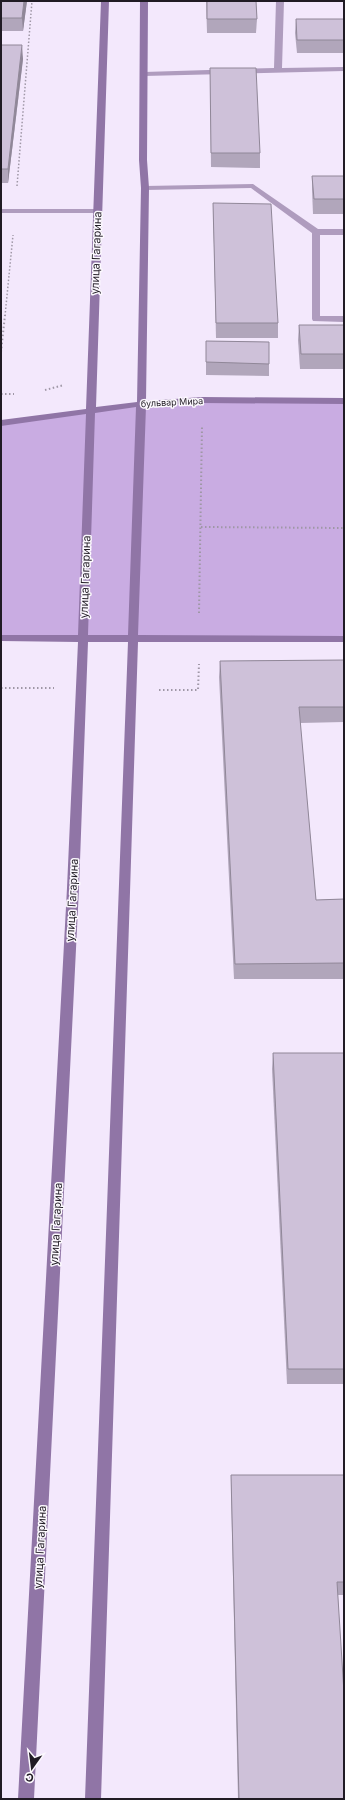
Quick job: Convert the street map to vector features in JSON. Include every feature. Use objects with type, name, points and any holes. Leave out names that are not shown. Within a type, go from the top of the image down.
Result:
[{"type":"main road","name":"улица Гагарина","points":[[26,1799],[73,880],[83,639],[105,1]]},
{"type":"main road","points":[[93,1799],[140,404],[145,188],[144,1]]},
{"type":"main road","name":"бульвар Мира","points":[[1,423],[140,404],[202,400],[344,401]]},
{"type":"main road","points":[[1,638],[344,639]]},
{"type":"lane","points":[[278,69],[280,1]]},
{"type":"lane","points":[[144,74],[344,68]]},
{"type":"lane","points":[[145,188],[253,186],[316,232],[344,232]]},
{"type":"lane","points":[[1,211],[97,211]]},
{"type":"lane","points":[[316,232],[316,319],[344,319]]},
{"type":"path","points":[[1,352],[15,211],[32,1]]},
{"type":"path","points":[[200,527],[344,528]]},
{"type":"shaded area","points":[[344,401],[344,639],[1,638],[1,423],[140,404]]},
{"type":"building","points":[[1,1],[24,1],[22,18],[1,18]]},
{"type":"building","points":[[207,1],[256,1],[257,19],[207,19]]},
{"type":"building","points":[[296,19],[344,19],[344,40],[297,40]]},
{"type":"building","points":[[1,45],[22,45],[8,169],[1,169]]},
{"type":"building","points":[[210,68],[256,68],[260,153],[211,153]]},
{"type":"building","points":[[312,176],[344,176],[344,199],[314,199]]},
{"type":"building","points":[[213,203],[271,204],[278,323],[216,323]]},
{"type":"building","points":[[299,325],[344,325],[344,354],[301,354]]},
{"type":"building","points":[[206,341],[269,342],[269,364],[206,362]]},
{"type":"building","points":[[344,660],[344,707],[299,707],[316,900],[344,899],[344,963],[235,964],[220,661]]},
{"type":"building","points":[[273,1053],[344,1053],[344,1369],[288,1369]]},
{"type":"building","points":[[231,1475],[344,1475],[344,1582],[337,1582],[344,1693],[344,1799],[239,1799]]}]
